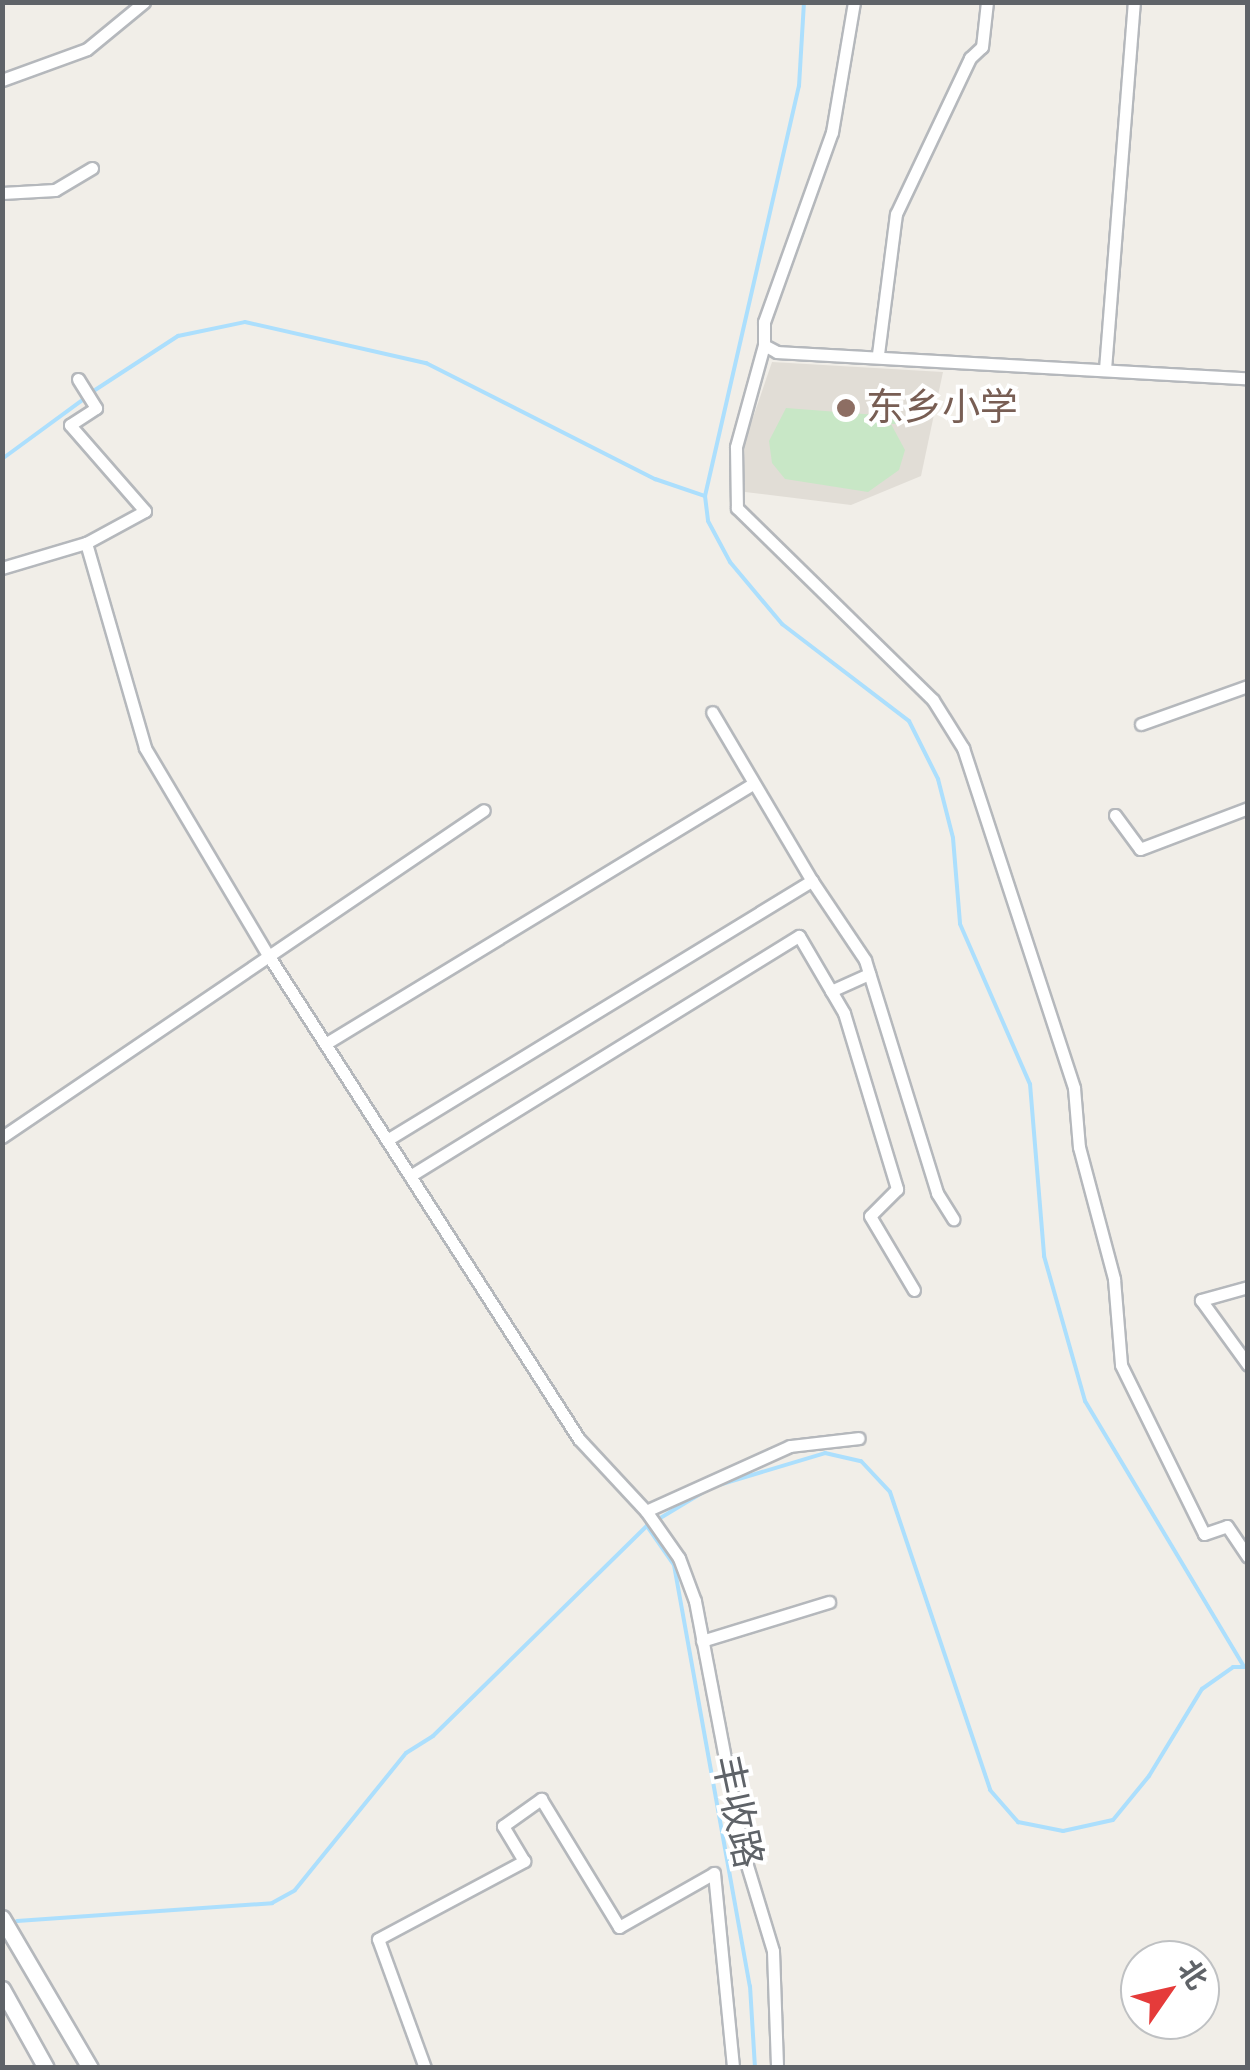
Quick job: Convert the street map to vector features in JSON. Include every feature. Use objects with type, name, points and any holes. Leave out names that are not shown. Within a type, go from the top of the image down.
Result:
[{"type":"main road","points":[[6,1924],[90,2068]]},
{"type":"main road","points":[[2,1989],[46,2068]]},
{"type":"street","points":[[2,80],[87,48],[144,2]]},
{"type":"street","points":[[854,2],[832,132],[764,322],[764,345],[736,447],[736,508],[933,700],[963,748],[1074,1088],[1079,1146],[1114,1278],[1121,1365],[1204,1534],[1227,1526],[1248,1557]]},
{"type":"street","points":[[878,354],[896,214],[970,58],[982,47],[988,2]]},
{"type":"street","points":[[1105,369],[1134,2]]},
{"type":"street","points":[[2,193],[55,190],[92,168]]},
{"type":"street","points":[[764,345],[777,352],[878,354],[1248,378]]},
{"type":"street","points":[[2,568],[86,543],[145,511],[70,425],[96,408],[78,379]]},
{"type":"street","points":[[86,543],[145,748],[268,956],[579,1439],[646,1511],[790,1446],[859,1438]]},
{"type":"street","points":[[1141,724],[1248,686]]},
{"type":"street","points":[[712,712],[750,786],[869,974],[938,1192],[952,1219]]},
{"type":"street","points":[[325,1044],[750,786]]},
{"type":"street","points":[[1115,816],[1140,850],[1248,808]]},
{"type":"street","points":[[2,1136],[484,810]]},
{"type":"street","points":[[387,1140],[812,881]]},
{"type":"street","points":[[410,1176],[799,936],[844,1013],[898,1189],[870,1216],[914,1290]]},
{"type":"street","points":[[831,992],[869,974]]},
{"type":"street","points":[[1248,1288],[1201,1300],[1248,1365]]},
{"type":"street","name":"丰收路","points":[[646,1511],[680,1558],[702,1641],[743,1852],[774,1951],[777,2068]]},
{"type":"street","points":[[702,1641],[829,1602]]},
{"type":"street","points":[[425,2068],[378,1938],[524,1861],[503,1826],[541,1799],[618,1927],[714,1873],[733,2068]]},
{"type":"shaded area","name":"东乡小学","points":[[772,362],[943,372],[921,476],[851,505],[745,492],[744,444]]},
{"type":"green space","points":[[786,408],[903,417],[902,424],[891,424],[905,450],[899,470],[868,492],[785,479],[772,463],[769,441]]},
{"type":"waterway","points":[[705,496],[799,86],[804,2]]},
{"type":"waterway","points":[[92,392],[178,336],[245,322],[426,363],[655,479],[705,496],[708,521],[730,562],[782,624],[909,721],[938,779],[953,838],[960,924],[1030,1084],[1044,1256],[1085,1401],[1244,1667]]},
{"type":"waterway","points":[[2,459],[85,398]]},
{"type":"waterway","points":[[17,1921],[272,1903],[295,1890],[406,1753],[433,1736],[647,1526],[712,1487],[825,1453],[861,1461],[890,1492],[990,1790],[1018,1822],[1063,1831],[1113,1820],[1149,1776],[1202,1689],[1233,1667],[1248,1667]]},
{"type":"waterway","points":[[647,1526],[674,1565],[750,1986],[755,2068]]},
{"type":"place","name":"东乡小学","points":[[846,408]]}]
